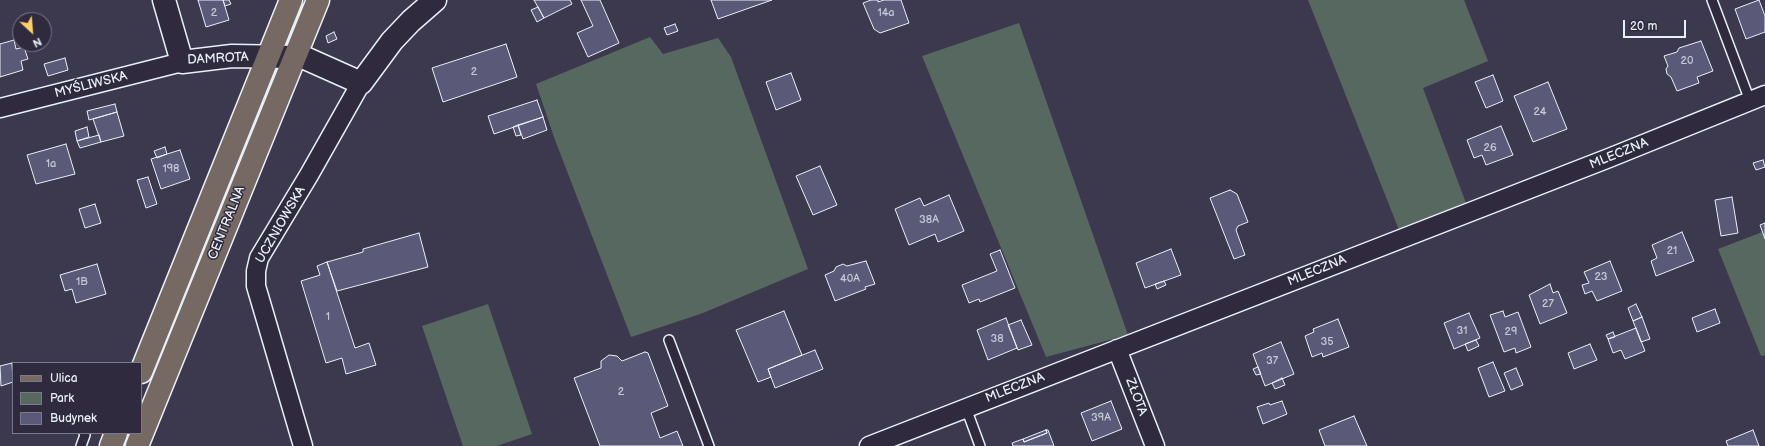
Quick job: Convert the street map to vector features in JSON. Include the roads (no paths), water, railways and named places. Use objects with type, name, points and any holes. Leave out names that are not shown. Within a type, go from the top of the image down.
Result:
[{"type":"main road","name":"CENTRALNA","points":[[142,370],[291,0]]},
{"type":"main road","name":"CENTRALNA","points":[[142,434],[318,0]]},
{"type":"main road","points":[[111,446],[116,434]]},
{"type":"main road","name":"CENTRALNA","points":[[137,446],[142,434]]},
{"type":"street","name":"DAMROTA","points":[[164,0],[182,62],[232,56],[305,58],[361,84]]},
{"type":"street","points":[[361,84],[392,41],[411,21],[435,0]]},
{"type":"street","name":"MYŚLIWSKA","points":[[0,108],[182,62]]},
{"type":"street","name":"UCZNIOWSKA","points":[[304,446],[256,286],[256,271],[259,258],[361,84]]},
{"type":"street","name":"MLECZNA","points":[[869,446],[1610,158],[1758,98]]},
{"type":"street","name":"ZŁOTA","points":[[1117,349],[1155,446]]},
{"type":"lane","points":[[1712,0],[1758,98]]},
{"type":"lane","points":[[669,340],[709,446]]},
{"type":"lane","points":[[966,408],[980,446]]},
{"type":"lane","points":[[81,446],[84,434]]}]
